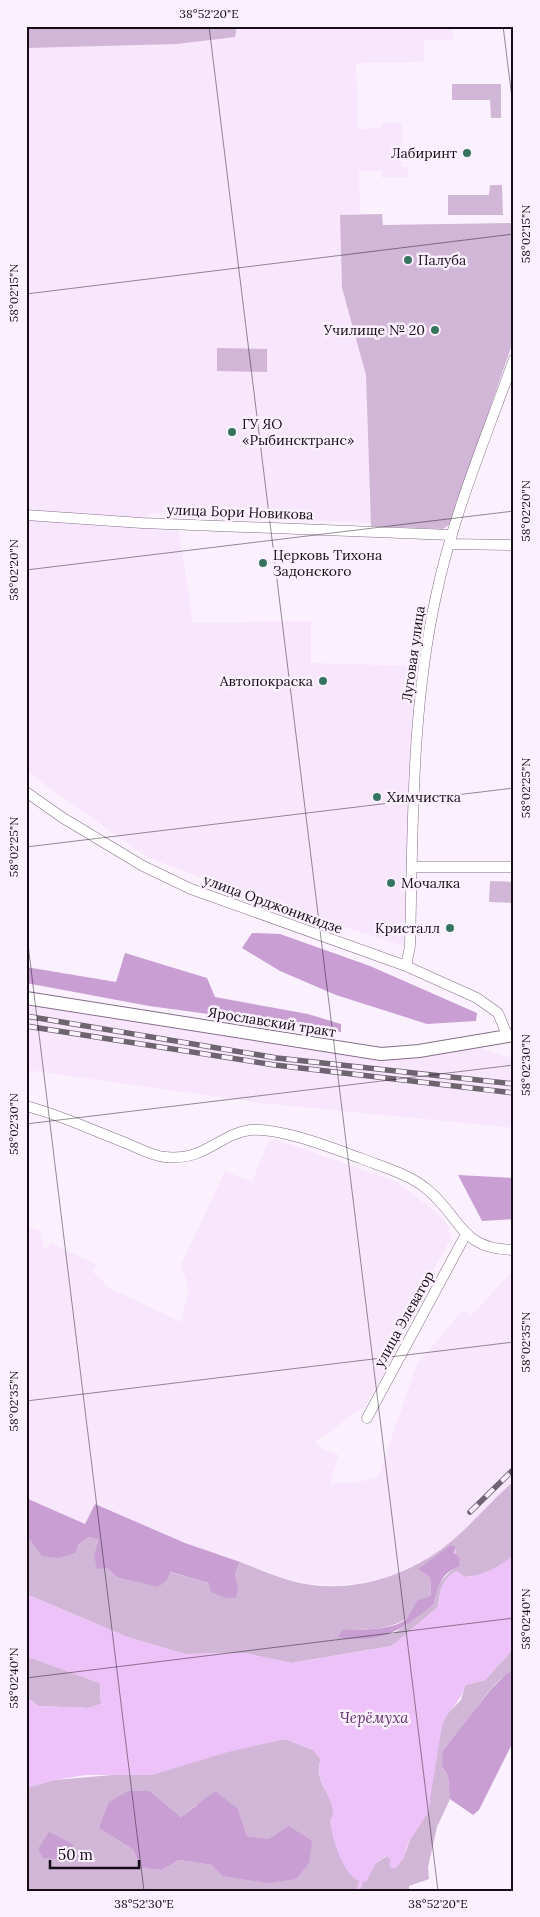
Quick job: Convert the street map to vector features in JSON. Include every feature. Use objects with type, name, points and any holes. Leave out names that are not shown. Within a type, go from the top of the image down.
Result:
[{"type":"street","name":"Луговая улица","points":[[406,966],[410,946],[420,690],[435,598],[451,540],[514,359]]},
{"type":"street","name":"улица Бори Новикова","points":[[26,516],[514,545]]},
{"type":"street","name":"улица Орджоникидзе","points":[[26,792],[63,818],[143,866],[191,890],[406,966],[478,998],[498,1013],[510,1035]]},
{"type":"street","points":[[412,867],[514,867]]},
{"type":"street","name":"Ярославский тракт","points":[[26,998],[381,1054],[435,1049],[510,1035]]},
{"type":"street","points":[[26,1106],[59,1114],[88,1128],[162,1157],[183,1158],[198,1154],[249,1130],[270,1131],[326,1146],[399,1173],[428,1189],[452,1214],[466,1234],[480,1245],[514,1250]]},
{"type":"street","name":"улица Элеватор","points":[[366,1418],[466,1234]]},
{"type":"shaded area","points":[[26,26],[452,26],[453,40],[424,40],[424,62],[356,63],[358,129],[381,128],[381,123],[402,122],[402,167],[408,167],[408,177],[382,178],[382,171],[359,171],[360,214],[340,215],[342,288],[366,375],[371,523],[148,513],[148,529],[179,531],[193,623],[311,621],[311,663],[417,666],[413,708],[404,946],[259,900],[147,857],[26,771]]},
{"type":"shaded area","points":[[26,26],[237,26],[235,37],[177,44],[26,48]]},
{"type":"shaded area","points":[[452,84],[501,84],[501,118],[491,118],[490,100],[452,100]]},
{"type":"shaded area","points":[[490,185],[502,185],[503,215],[448,215],[448,195],[489,195]]},
{"type":"shaded area","points":[[382,214],[383,225],[514,223],[514,339],[450,524],[443,529],[371,526],[366,375],[342,288],[340,215]]},
{"type":"shaded area","points":[[217,348],[267,349],[267,372],[217,371]]},
{"type":"shaded area","points":[[490,881],[514,882],[514,903],[489,902]]},
{"type":"shaded area","points":[[252,933],[280,934],[370,966],[477,1013],[476,1021],[427,1024],[336,995],[280,971],[242,948]]},
{"type":"shaded area","points":[[125,953],[207,978],[215,997],[308,1014],[341,1024],[341,1032],[149,1006],[26,983],[26,967],[116,982]]},
{"type":"shaded area","points":[[26,1003],[373,1057],[477,1047],[514,1059],[514,1128],[261,1103],[26,1070]]},
{"type":"shaded area","points":[[275,1139],[397,1182],[437,1213],[448,1226],[451,1238],[424,1287],[392,1358],[365,1406],[315,1442],[323,1450],[339,1455],[330,1483],[358,1482],[378,1477],[417,1364],[463,1310],[471,1316],[514,1269],[514,1481],[454,1540],[414,1568],[376,1581],[341,1585],[307,1584],[293,1581],[185,1543],[95,1504],[86,1525],[26,1498],[26,1225],[42,1232],[40,1239],[44,1240],[42,1247],[47,1249],[50,1243],[96,1264],[93,1272],[104,1282],[103,1285],[181,1322],[189,1289],[181,1265],[225,1171],[252,1182],[268,1142]]},
{"type":"shaded area","points":[[458,1175],[514,1178],[514,1219],[482,1221]]},
{"type":"shaded area","points":[[514,1481],[514,1555],[497,1567],[479,1575],[465,1577],[456,1571],[443,1586],[438,1607],[392,1646],[291,1663],[244,1653],[185,1654],[127,1637],[26,1594],[26,1534],[78,1545],[89,1537],[99,1540],[107,1568],[117,1577],[169,1572],[209,1583],[238,1587],[235,1574],[240,1562],[305,1584],[345,1586],[365,1583],[403,1571],[438,1551],[462,1532]],"holes":[[[456,1547],[453,1569],[437,1585],[434,1604],[393,1634],[342,1630],[382,1628],[408,1618],[431,1597],[430,1577],[419,1569]]]},
{"type":"shaded area","points":[[26,1498],[85,1524],[95,1504],[185,1543],[240,1562],[235,1574],[238,1587],[236,1598],[226,1598],[211,1592],[209,1583],[170,1572],[166,1581],[158,1587],[117,1577],[107,1568],[97,1569],[94,1555],[99,1540],[89,1537],[78,1545],[75,1553],[59,1558],[42,1556],[26,1534]]},
{"type":"shaded area","points":[[451,1545],[456,1547],[454,1553],[460,1558],[459,1566],[448,1573],[441,1581],[434,1604],[407,1624],[390,1633],[369,1638],[343,1639],[338,1637],[342,1630],[384,1628],[405,1620],[418,1600],[431,1596],[430,1577],[418,1569]]},
{"type":"shaded area","points":[[514,1648],[514,1670],[503,1677],[483,1699],[442,1766],[448,1776],[450,1799],[437,1827],[428,1867],[429,1879],[409,1886],[409,1891],[26,1891],[26,1788],[54,1780],[112,1775],[285,1739],[313,1750],[321,1759],[319,1766],[320,1779],[334,1809],[333,1835],[340,1848],[372,1868],[387,1856],[391,1859],[403,1859],[431,1782],[442,1725],[446,1715],[461,1700],[465,1685],[485,1680]],"holes":[[[150,1791],[181,1817],[196,1805],[238,1809],[247,1836],[269,1839],[212,1865],[179,1860],[162,1870],[140,1868],[133,1849]]]},
{"type":"shaded area","points":[[26,1656],[100,1683],[101,1704],[88,1708],[38,1706],[31,1700],[26,1700]]},
{"type":"shaded area","points":[[514,1670],[514,1740],[479,1810],[473,1815],[450,1799],[448,1776],[442,1766],[443,1751],[491,1689],[506,1674]]},
{"type":"shaded area","points":[[128,1791],[150,1791],[181,1817],[215,1791],[238,1809],[247,1836],[269,1839],[289,1826],[312,1841],[309,1863],[296,1879],[268,1883],[223,1876],[212,1865],[179,1860],[162,1870],[140,1868],[133,1849],[99,1828],[109,1802]]},
{"type":"shaded area","points":[[49,1832],[73,1844],[71,1860],[43,1858],[38,1849]]},
{"type":"water","name":"Черёмуха","points":[[514,1555],[514,1648],[485,1680],[465,1685],[460,1697],[445,1719],[442,1725],[428,1813],[408,1843],[403,1859],[396,1868],[391,1868],[389,1864],[391,1859],[386,1856],[376,1863],[366,1882],[358,1881],[351,1876],[340,1858],[333,1837],[330,1820],[333,1814],[332,1807],[320,1776],[321,1759],[313,1750],[285,1739],[228,1752],[152,1775],[86,1775],[54,1780],[26,1788],[26,1700],[31,1700],[38,1706],[88,1708],[101,1704],[100,1683],[26,1656],[26,1594],[127,1637],[185,1654],[244,1653],[291,1663],[392,1646],[438,1607],[444,1583],[456,1571],[465,1577],[479,1574],[497,1567]]},
{"type":"waterway","points":[[358,1891],[361,1882]]},
{"type":"railway","points":[[26,1016],[277,1058],[514,1084]]},
{"type":"railway","points":[[26,1026],[275,1065],[514,1093]]},
{"type":"railway","points":[[470,1512],[514,1469]]},
{"type":"place","name":"Лабиринт","points":[[467,153]]},
{"type":"place","name":"Палуба","points":[[408,260]]},
{"type":"place","name":"Училище № 20","points":[[435,330]]},
{"type":"place","name":"ГУ ЯО «Рыбинсктранс»","points":[[232,432]]},
{"type":"place","name":"Церковь Тихона Задонского","points":[[263,563]]},
{"type":"place","name":"Автопокраска","points":[[323,681]]},
{"type":"place","name":"Химчистка","points":[[377,797]]},
{"type":"place","name":"Мочалка","points":[[391,883]]},
{"type":"place","name":"Кристалл","points":[[450,928]]}]
